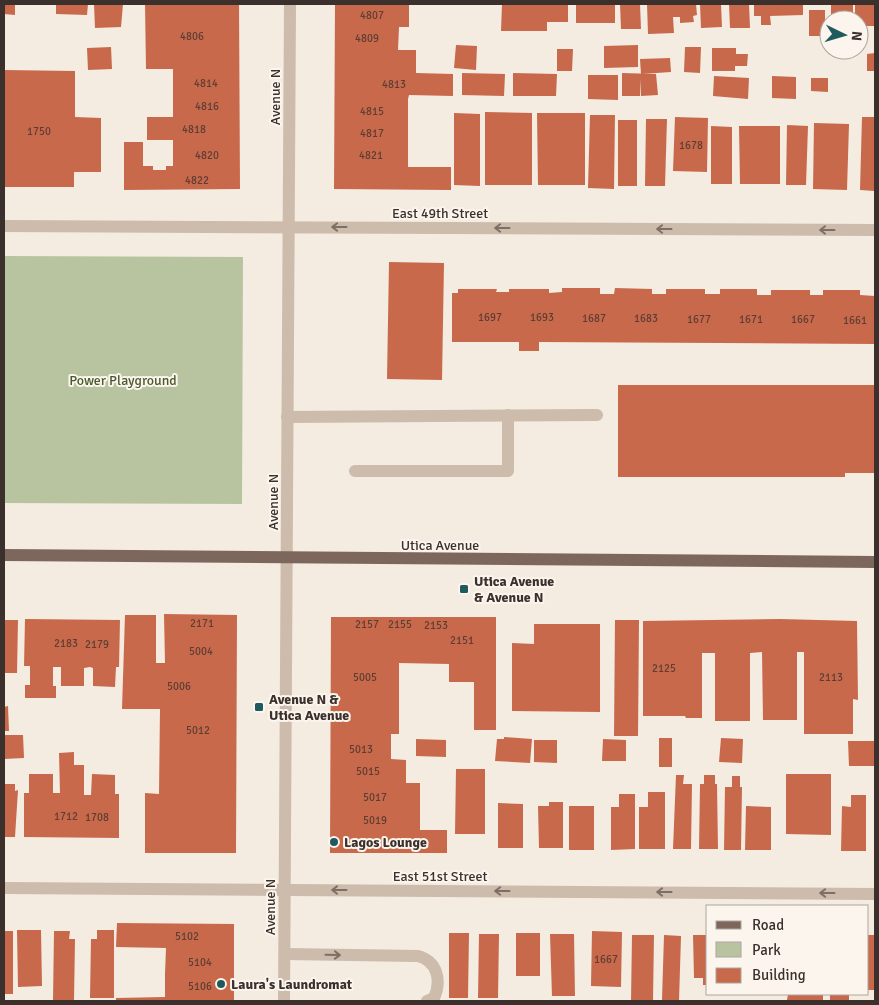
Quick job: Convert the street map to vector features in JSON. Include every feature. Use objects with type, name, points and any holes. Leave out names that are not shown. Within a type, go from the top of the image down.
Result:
[{"type":"main road","name":"Utica Avenue","points":[[4,555],[875,562]]},
{"type":"street","name":"Avenue N","points":[[284,1001],[290,4]]},
{"type":"street","name":"East 49th Street","points":[[4,226],[875,230]]},
{"type":"street","points":[[356,471],[508,471],[508,415]]},
{"type":"street","points":[[288,417],[596,415]]},
{"type":"street","name":"East 51st Street","points":[[4,888],[875,894]]},
{"type":"street","points":[[285,954],[418,956],[428,959],[435,967],[438,979],[434,998],[427,1001]]},
{"type":"green space","name":"Power Playground","points":[[4,256],[243,257],[242,504],[4,503]]},
{"type":"building","points":[[4,4],[15,4],[15,15],[4,14]]},
{"type":"building","points":[[56,4],[88,4],[87,15],[56,14]]},
{"type":"building","points":[[94,4],[123,4],[121,27],[95,28]]},
{"type":"building","points":[[145,4],[239,4],[240,189],[124,190],[124,142],[143,142],[143,166],[153,166],[153,170],[166,170],[166,166],[173,166],[173,140],[147,140],[147,117],[173,117],[173,69],[146,69]]},
{"type":"building","points":[[335,4],[409,4],[409,27],[399,27],[398,50],[416,50],[416,73],[453,74],[453,96],[409,95],[408,99],[408,167],[451,167],[451,190],[334,189]]},
{"type":"building","points":[[502,4],[568,4],[568,22],[547,22],[547,31],[501,31]]},
{"type":"building","points":[[576,4],[615,4],[615,23],[576,23]]},
{"type":"building","points":[[620,4],[640,4],[641,29],[621,29]]},
{"type":"building","points":[[647,4],[696,4],[697,15],[693,16],[694,22],[680,23],[680,17],[673,17],[674,33],[648,34]]},
{"type":"building","points":[[700,4],[721,4],[722,27],[701,28]]},
{"type":"building","points":[[729,4],[749,4],[750,28],[730,28]]},
{"type":"building","points":[[754,4],[803,4],[803,15],[770,16],[771,25],[761,25],[761,16],[754,16]]},
{"type":"building","points":[[831,4],[853,4],[853,10],[831,10]]},
{"type":"building","points":[[855,4],[875,4],[875,26],[869,26],[869,10],[855,10]]},
{"type":"building","points":[[809,10],[819,10],[819,36],[809,36]]},
{"type":"building","points":[[456,45],[477,46],[476,70],[454,68]]},
{"type":"building","points":[[638,45],[638,67],[604,68],[604,46]]},
{"type":"building","points":[[111,47],[112,69],[88,70],[87,48]]},
{"type":"building","points":[[685,47],[701,47],[700,73],[684,72]]},
{"type":"building","points":[[712,48],[736,48],[736,54],[748,54],[747,66],[735,66],[735,71],[712,71]]},
{"type":"building","points":[[557,49],[573,49],[572,71],[557,71]]},
{"type":"building","points":[[875,53],[875,71],[867,71],[869,54]]},
{"type":"building","points":[[670,58],[671,72],[641,74],[640,59]]},
{"type":"building","points":[[4,70],[75,71],[75,117],[101,118],[101,172],[74,172],[74,187],[4,187]]},
{"type":"building","points":[[462,73],[505,74],[504,96],[462,95]]},
{"type":"building","points":[[513,73],[557,74],[556,96],[513,96]]},
{"type":"building","points":[[622,73],[656,74],[658,95],[641,96],[640,79],[640,96],[622,96]]},
{"type":"building","points":[[588,75],[618,75],[618,100],[588,99]]},
{"type":"building","points":[[714,76],[749,78],[748,99],[713,96]]},
{"type":"building","points":[[772,76],[796,77],[796,99],[772,98]]},
{"type":"building","points":[[811,78],[828,78],[828,92],[811,91]]},
{"type":"building","points":[[485,112],[532,113],[532,185],[485,185]]},
{"type":"building","points":[[454,113],[480,114],[480,186],[454,185]]},
{"type":"building","points":[[537,113],[585,113],[585,185],[538,185]]},
{"type":"building","points":[[590,115],[615,115],[614,189],[588,188]]},
{"type":"building","points":[[675,117],[708,118],[707,172],[673,171]]},
{"type":"building","points":[[862,117],[875,117],[875,191],[860,190]]},
{"type":"building","points":[[646,119],[667,119],[665,186],[645,186]]},
{"type":"building","points":[[618,120],[637,120],[637,186],[618,186]]},
{"type":"building","points":[[814,123],[849,124],[847,190],[813,189]]},
{"type":"building","points":[[787,125],[808,126],[806,185],[786,185]]},
{"type":"building","points":[[711,126],[732,127],[732,184],[711,184]]},
{"type":"building","points":[[739,126],[780,126],[780,184],[740,184]]},
{"type":"building","points":[[389,262],[444,263],[442,380],[387,379]]},
{"type":"building","points":[[562,288],[600,288],[600,294],[614,294],[615,288],[652,289],[652,294],[666,294],[666,289],[705,289],[705,294],[720,294],[720,289],[757,289],[757,295],[771,295],[771,290],[810,290],[810,295],[823,295],[823,290],[860,290],[860,295],[875,296],[875,344],[539,342],[539,351],[519,351],[519,342],[452,342],[452,293],[458,293],[458,289],[497,289],[496,292],[509,292],[509,289],[549,289],[549,293],[562,292]]},
{"type":"building","points":[[618,385],[875,385],[875,473],[845,473],[845,477],[618,477]]},
{"type":"building","points":[[164,614],[237,615],[236,853],[145,853],[145,793],[159,794],[160,709],[122,709],[125,615],[156,615],[156,663],[165,663]]},
{"type":"building","points":[[331,617],[496,617],[496,730],[474,730],[474,682],[449,682],[449,664],[399,663],[399,734],[391,734],[391,759],[406,760],[406,783],[420,783],[420,830],[447,830],[447,853],[330,853]]},
{"type":"building","points":[[25,619],[120,620],[119,667],[116,667],[115,687],[93,686],[93,668],[90,667],[84,668],[84,686],[61,686],[61,667],[53,667],[53,686],[56,686],[56,698],[25,698],[25,685],[30,685],[30,666],[24,666]]},
{"type":"building","points":[[780,619],[857,621],[858,700],[853,699],[853,734],[804,734],[804,652],[797,652],[797,720],[763,720],[762,652],[750,653],[750,721],[715,721],[715,653],[702,653],[702,718],[643,716],[643,621]]},
{"type":"building","points":[[4,620],[18,620],[17,673],[4,673]]},
{"type":"building","points":[[615,620],[639,620],[638,736],[614,736]]},
{"type":"building","points":[[534,624],[600,624],[600,712],[512,711],[512,643],[534,644]]},
{"type":"building","points":[[8,706],[9,731],[4,731],[4,707]]},
{"type":"building","points":[[4,735],[23,735],[24,758],[4,759]]},
{"type":"building","points":[[504,737],[532,739],[530,763],[495,761],[497,739],[504,739]]},
{"type":"building","points":[[659,738],[672,738],[672,767],[659,767]]},
{"type":"building","points":[[721,738],[743,739],[742,763],[719,762]]},
{"type":"building","points":[[416,739],[446,740],[446,757],[416,756]]},
{"type":"building","points":[[603,739],[626,740],[626,761],[602,761]]},
{"type":"building","points":[[534,740],[557,740],[557,763],[534,762]]},
{"type":"building","points":[[848,741],[874,741],[874,766],[849,766]]},
{"type":"building","points":[[74,752],[74,765],[84,765],[84,795],[91,795],[92,774],[115,775],[115,794],[119,794],[119,838],[24,837],[24,793],[29,793],[29,774],[53,774],[53,793],[60,793],[59,753]]},
{"type":"building","points":[[456,769],[485,769],[485,834],[455,834]]},
{"type":"building","points":[[786,774],[831,774],[831,835],[786,834]]},
{"type":"building","points":[[676,775],[684,775],[683,784],[692,784],[691,849],[673,849]]},
{"type":"building","points":[[704,775],[715,775],[715,784],[717,784],[718,849],[699,849],[700,784],[704,784]]},
{"type":"building","points":[[732,776],[740,776],[740,787],[742,787],[741,850],[724,850],[725,787],[732,787]]},
{"type":"building","points":[[4,784],[15,784],[15,791],[18,790],[15,837],[4,837]]},
{"type":"building","points":[[648,792],[665,792],[665,849],[639,849],[639,807],[648,807]]},
{"type":"building","points":[[619,794],[635,794],[635,849],[611,850],[611,807],[619,807]]},
{"type":"building","points":[[851,795],[866,795],[866,851],[841,851],[842,806],[851,807]]},
{"type":"building","points":[[549,802],[563,802],[563,848],[539,848],[538,806],[549,806]]},
{"type":"building","points":[[498,803],[523,804],[523,848],[498,848]]},
{"type":"building","points":[[569,806],[594,806],[594,850],[569,850]]},
{"type":"building","points":[[746,806],[771,807],[771,850],[745,850]]},
{"type":"building","points":[[117,923],[234,924],[234,1001],[116,1001],[116,998],[165,997],[166,948],[116,947]]},
{"type":"building","points":[[17,930],[41,930],[42,986],[18,987]]},
{"type":"building","points":[[97,930],[114,930],[114,998],[90,998],[91,939],[97,939]]},
{"type":"building","points":[[4,931],[13,931],[13,994],[4,994]]},
{"type":"building","points":[[54,931],[70,931],[69,939],[75,939],[74,1001],[53,1001]]},
{"type":"building","points":[[592,931],[622,932],[621,987],[591,986]]},
{"type":"building","points":[[449,933],[469,933],[468,998],[449,998]]},
{"type":"building","points":[[516,933],[540,933],[540,976],[516,976]]},
{"type":"building","points":[[479,934],[499,934],[498,998],[478,998]]},
{"type":"building","points":[[550,934],[574,934],[575,996],[552,996]]},
{"type":"building","points":[[632,935],[654,935],[653,1001],[631,1001]]},
{"type":"building","points":[[664,935],[681,936],[679,1001],[662,1000]]},
{"type":"building","points":[[693,935],[706,935],[706,985],[703,985],[703,978],[694,978]]},
{"type":"building","points":[[869,935],[875,935],[875,990],[869,990]]},
{"type":"building","points":[[788,995],[823,995],[823,1001],[787,1000]]},
{"type":"building","points":[[830,995],[849,995],[849,1001],[830,1001]]},
{"type":"place","name":"Utica Avenue & Avenue N","points":[[464,589]]},
{"type":"place","name":"Avenue N & Utica Avenue","points":[[259,707]]},
{"type":"place","name":"Lagos Lounge","points":[[334,842]]},
{"type":"place","name":"Laura's Laundromat","points":[[221,984]]}]
